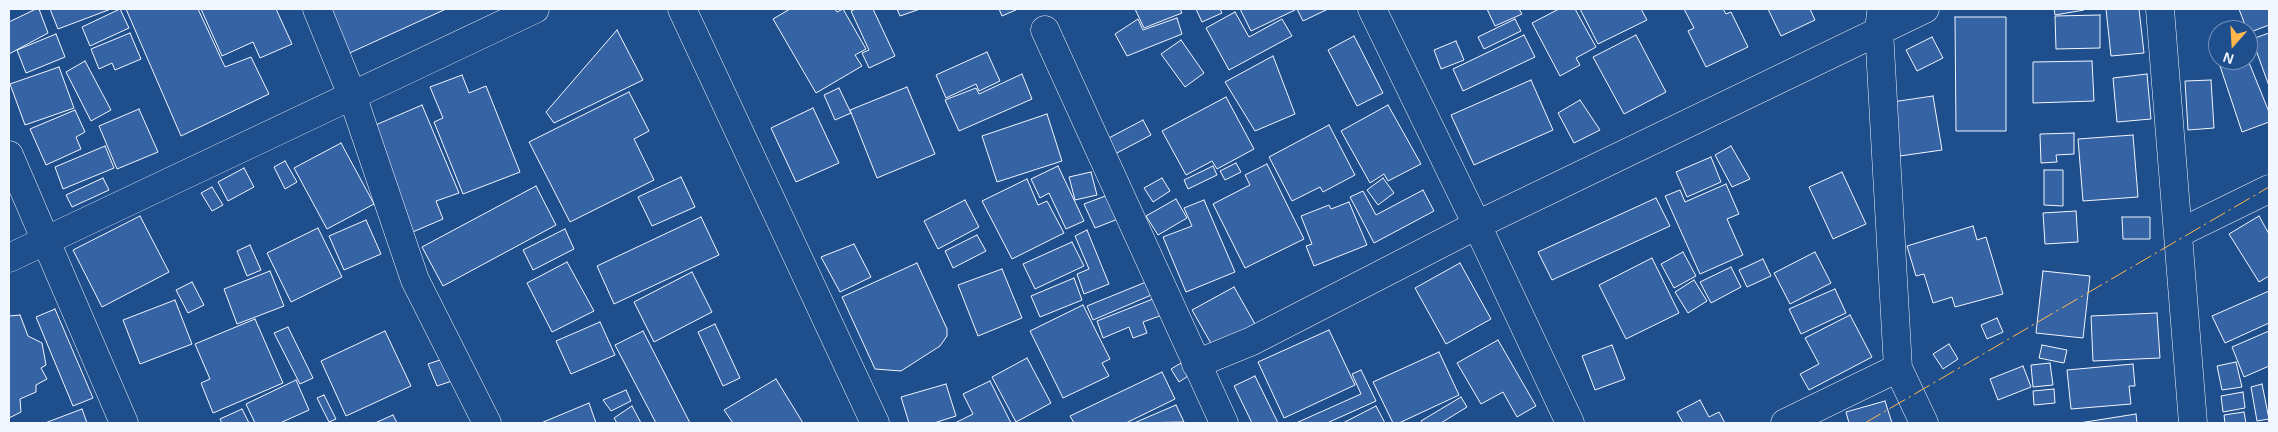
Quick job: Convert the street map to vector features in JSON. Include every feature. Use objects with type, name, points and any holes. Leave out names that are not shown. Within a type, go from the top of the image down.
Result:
[{"type":"street","points":[[317,9],[352,95],[415,280],[487,423]]},
{"type":"street","points":[[9,258],[536,9]]},
{"type":"street","points":[[682,9],[875,423]]},
{"type":"street","points":[[1372,9],[1477,224],[1570,423]]},
{"type":"street","points":[[1196,364],[1252,341],[1316,309],[1477,224],[1880,20],[1925,9]]},
{"type":"street","points":[[2160,9],[2193,423]]},
{"type":"street","points":[[1880,20],[1898,368],[1924,423]]},
{"type":"street","points":[[1044,30],[1224,423]]},
{"type":"street","points":[[9,155],[124,423]]},
{"type":"street","points":[[2179,233],[2269,189]]},
{"type":"street","points":[[1784,423],[1898,368]]},
{"type":"building","points":[[39,9],[48,33],[9,54],[9,22]]},
{"type":"building","points":[[50,9],[111,9],[58,29]]},
{"type":"building","points":[[120,9],[129,28],[90,46],[82,27]]},
{"type":"building","points":[[126,9],[198,9],[225,67],[251,57],[269,94],[181,136]]},
{"type":"building","points":[[201,9],[276,9],[292,44],[260,58],[253,42],[222,56]]},
{"type":"building","points":[[321,9],[446,9],[343,56]]},
{"type":"building","points":[[790,9],[835,9],[837,12],[843,9],[866,49],[855,55],[862,66],[816,93],[773,19]]},
{"type":"building","points":[[856,9],[873,9],[895,56],[869,68],[862,53],[869,50],[851,11]]},
{"type":"building","points":[[897,9],[920,9],[900,16]]},
{"type":"building","points":[[999,9],[1018,9],[1002,16]]},
{"type":"building","points":[[1135,9],[1180,9],[1182,13],[1144,28]]},
{"type":"building","points":[[1196,9],[1220,9],[1222,13],[1202,22]]},
{"type":"building","points":[[1240,9],[1294,9],[1295,10],[1251,31]]},
{"type":"building","points":[[1297,9],[1328,9],[1303,21]]},
{"type":"building","points":[[1487,9],[1519,9],[1522,14],[1495,26]]},
{"type":"building","points":[[1559,9],[1575,9],[1596,47],[1576,58],[1580,65],[1560,76],[1532,23]]},
{"type":"building","points":[[1580,9],[1641,9],[1647,20],[1598,44]]},
{"type":"building","points":[[1684,9],[1723,9],[1726,14],[1731,12],[1748,47],[1706,67],[1688,31],[1694,28]]},
{"type":"building","points":[[1768,9],[1810,9],[1815,20],[1781,36]]},
{"type":"building","points":[[2054,9],[2083,9],[2084,10],[2055,15]]},
{"type":"building","points":[[2106,9],[2139,9],[2144,53],[2111,56]]},
{"type":"building","points":[[2239,9],[2269,9],[2269,25],[2258,29],[2258,20],[2243,20]]},
{"type":"building","points":[[1235,12],[1249,37],[1282,19],[1292,36],[1229,70],[1206,28]]},
{"type":"building","points":[[2100,15],[2100,48],[2056,49],[2055,16]]},
{"type":"building","points":[[1955,17],[2006,17],[2006,131],[1956,131]]},
{"type":"building","points":[[1177,18],[1182,34],[1127,56],[1115,34],[1138,19],[1143,30]]},
{"type":"building","points":[[1515,19],[1521,31],[1484,49],[1478,37]]},
{"type":"building","points":[[617,30],[643,80],[554,123],[546,112]]},
{"type":"building","points":[[130,33],[141,59],[115,70],[112,63],[99,69],[91,49]]},
{"type":"building","points":[[2269,33],[2269,86],[2258,56],[2258,37]]},
{"type":"building","points":[[56,34],[65,57],[26,73],[17,50]]},
{"type":"building","points":[[1524,35],[1535,57],[1463,91],[1453,69]]},
{"type":"building","points":[[1636,35],[1666,92],[1624,114],[1593,57]]},
{"type":"building","points":[[1354,36],[1383,93],[1357,106],[1328,50]]},
{"type":"building","points":[[1932,37],[1943,58],[1917,71],[1906,50]]},
{"type":"building","points":[[1181,40],[1204,73],[1185,87],[1161,54]]},
{"type":"building","points":[[1456,41],[1464,60],[1441,69],[1434,50]]},
{"type":"building","points":[[987,52],[1000,81],[979,91],[976,84],[946,98],[936,75]]},
{"type":"building","points":[[1273,56],[1295,114],[1255,131],[1225,82]]},
{"type":"building","points":[[85,61],[111,110],[91,121],[66,72]]},
{"type":"building","points":[[2092,61],[2094,101],[2033,103],[2033,62]]},
{"type":"building","points":[[59,67],[74,108],[25,125],[10,84]]},
{"type":"building","points":[[2221,70],[2252,70],[2269,112],[2269,122],[2242,132]]},
{"type":"building","points":[[1022,74],[1032,99],[959,131],[945,100],[976,88],[979,94]]},
{"type":"building","points":[[2147,74],[2151,119],[2117,122],[2113,78]]},
{"type":"building","points":[[462,75],[469,93],[486,86],[520,172],[463,194],[434,122],[443,118],[430,87]]},
{"type":"building","points":[[1531,80],[1553,130],[1474,165],[1451,115]]},
{"type":"building","points":[[2211,80],[2214,128],[2188,130],[2185,81]]},
{"type":"building","points":[[907,87],[935,154],[877,178],[850,110]]},
{"type":"building","points":[[839,88],[851,113],[835,120],[824,95]]},
{"type":"building","points":[[629,92],[649,131],[634,139],[654,180],[570,222],[529,142]]},
{"type":"building","points":[[1933,96],[1942,150],[1900,156],[1892,102]]},
{"type":"building","points":[[1226,97],[1254,149],[1217,169],[1212,161],[1186,175],[1162,131]]},
{"type":"building","points":[[1580,100],[1600,130],[1574,143],[1558,113]]},
{"type":"building","points":[[422,105],[459,193],[436,201],[443,219],[408,234],[364,130]]},
{"type":"building","points":[[1388,105],[1421,164],[1388,181],[1384,174],[1370,183],[1341,131]]},
{"type":"building","points":[[813,108],[839,163],[796,182],[771,128]]},
{"type":"building","points":[[139,109],[158,152],[117,169],[99,126]]},
{"type":"building","points":[[75,110],[85,132],[76,137],[81,149],[46,165],[30,129]]},
{"type":"building","points":[[1047,114],[1062,161],[997,182],[982,136]]},
{"type":"building","points":[[1143,120],[1151,135],[1115,154],[1107,139]]},
{"type":"building","points":[[1329,125],[1355,175],[1323,192],[1320,187],[1292,201],[1269,157]]},
{"type":"building","points":[[2074,133],[2074,154],[2056,155],[2057,162],[2041,163],[2040,134]]},
{"type":"building","points":[[2133,135],[2138,197],[2083,201],[2078,139]]},
{"type":"building","points":[[341,143],[374,204],[327,229],[294,168]]},
{"type":"building","points":[[105,146],[114,168],[63,189],[55,167]]},
{"type":"building","points":[[1731,146],[1750,179],[1732,187],[1715,155]]},
{"type":"building","points":[[1711,157],[1721,182],[1687,197],[1676,172]]},
{"type":"building","points":[[285,161],[297,182],[285,189],[274,167]]},
{"type":"building","points":[[1236,163],[1241,172],[1225,180],[1220,171]]},
{"type":"building","points":[[1267,164],[1304,239],[1245,268],[1213,204],[1250,185],[1245,175]]},
{"type":"building","points":[[1058,166],[1084,221],[1066,229],[1049,193],[1040,198],[1031,179]]},
{"type":"building","points":[[1213,166],[1217,175],[1188,189],[1184,180]]},
{"type":"building","points":[[244,168],[254,187],[228,201],[218,182]]},
{"type":"building","points":[[2044,170],[2063,170],[2063,206],[2044,205]]},
{"type":"building","points":[[1091,172],[1097,195],[1075,200],[1069,177]]},
{"type":"building","points":[[1842,172],[1866,224],[1833,239],[1809,187]]},
{"type":"building","points":[[681,177],[695,207],[652,226],[638,197]]},
{"type":"building","points":[[103,178],[109,190],[72,207],[66,195]]},
{"type":"building","points":[[1162,178],[1170,191],[1153,202],[1144,188]]},
{"type":"building","points":[[1383,178],[1394,193],[1378,205],[1367,190]]},
{"type":"building","points":[[1027,179],[1038,205],[1047,201],[1064,233],[1012,259],[982,201]]},
{"type":"building","points":[[1726,184],[1739,214],[1727,219],[1743,255],[1700,274],[1665,196],[1680,190],[1685,202]]},
{"type":"building","points":[[536,186],[556,225],[443,286],[422,247]]},
{"type":"building","points":[[212,187],[223,205],[212,211],[201,193]]},
{"type":"building","points":[[1423,190],[1434,211],[1374,243],[1350,197],[1363,191],[1376,215]]},
{"type":"building","points":[[1108,195],[1118,219],[1095,228],[1084,204]]},
{"type":"building","points":[[1656,198],[1670,226],[1552,280],[1538,252]]},
{"type":"building","points":[[1176,199],[1187,218],[1158,235],[1146,216]]},
{"type":"building","points":[[965,200],[979,227],[938,249],[924,221]]},
{"type":"building","points":[[1204,200],[1235,272],[1186,292],[1163,237],[1192,226],[1184,208]]},
{"type":"building","points":[[1349,202],[1367,245],[1314,266],[1306,246],[1312,244],[1301,216],[1329,205],[1331,209]]},
{"type":"building","points":[[2076,211],[2078,242],[2045,244],[2043,213]]},
{"type":"building","points":[[140,216],[169,272],[102,307],[73,250]]},
{"type":"building","points":[[2259,216],[2269,234],[2269,276],[2259,282],[2229,234]]},
{"type":"building","points":[[701,217],[719,255],[614,304],[597,266]]},
{"type":"building","points":[[2122,217],[2150,217],[2150,239],[2123,239]]},
{"type":"building","points":[[366,220],[381,254],[344,270],[329,236]]},
{"type":"building","points":[[1973,226],[1977,240],[1986,237],[2003,294],[1955,307],[1952,297],[1933,303],[1924,274],[1916,276],[1907,246]]},
{"type":"building","points":[[318,228],[342,277],[291,302],[267,253]]},
{"type":"building","points":[[565,229],[574,249],[533,270],[523,250]]},
{"type":"building","points":[[1087,230],[1109,284],[1084,294],[1077,274],[1089,269],[1075,236]]},
{"type":"building","points":[[977,235],[986,251],[953,268],[945,251]]},
{"type":"building","points":[[1072,242],[1084,266],[1035,289],[1023,264]]},
{"type":"building","points":[[854,244],[871,277],[840,292],[821,257]]},
{"type":"building","points":[[250,245],[261,270],[247,276],[237,251]]},
{"type":"building","points":[[1683,252],[1696,276],[1674,288],[1661,264]]},
{"type":"building","points":[[1815,252],[1831,283],[1790,304],[1774,273]]},
{"type":"building","points":[[1652,258],[1679,313],[1626,339],[1599,285]]},
{"type":"building","points":[[1763,259],[1771,276],[1747,287],[1739,270]]},
{"type":"building","points":[[567,262],[594,311],[552,332],[527,283]]},
{"type":"building","points":[[917,263],[947,329],[947,336],[940,346],[901,371],[875,369],[842,297]]},
{"type":"building","points":[[1460,263],[1491,319],[1446,344],[1415,288]]},
{"type":"building","points":[[1731,267],[1741,287],[1711,303],[1700,282]]},
{"type":"building","points":[[1002,269],[1022,318],[978,336],[958,285]]},
{"type":"building","points":[[270,271],[284,306],[237,324],[224,289]]},
{"type":"building","points":[[2043,271],[2090,276],[2083,338],[2036,333]]},
{"type":"building","points":[[692,272],[712,312],[654,342],[634,302]]},
{"type":"building","points":[[1074,278],[1082,300],[1040,317],[1031,296]]},
{"type":"building","points":[[1151,280],[1156,293],[1093,320],[1087,306]]},
{"type":"building","points":[[1694,280],[1707,301],[1688,313],[1675,292]]},
{"type":"building","points":[[192,282],[204,305],[188,313],[176,290]]},
{"type":"building","points":[[1234,287],[1255,324],[1213,347],[1192,310]]},
{"type":"building","points":[[1835,289],[1846,313],[1801,334],[1789,309]]},
{"type":"building","points":[[2269,291],[2269,323],[2225,343],[2212,316]]},
{"type":"building","points":[[1158,297],[1165,314],[1143,322],[1147,333],[1133,338],[1129,327],[1103,338],[1097,321]]},
{"type":"building","points":[[175,300],[192,344],[140,364],[123,320]]},
{"type":"building","points":[[1083,305],[1110,359],[1102,363],[1109,376],[1063,398],[1030,331]]},
{"type":"building","points":[[55,309],[93,398],[73,406],[36,317]]},
{"type":"building","points":[[2157,313],[2160,358],[2093,361],[2091,316]]},
{"type":"building","points":[[20,315],[28,336],[42,343],[46,365],[41,368],[47,379],[36,385],[36,392],[20,399],[21,412],[9,418],[9,316]]},
{"type":"building","points":[[1850,315],[1872,357],[1809,390],[1800,374],[1819,364],[1805,338]]},
{"type":"building","points":[[1997,318],[2003,332],[1987,339],[1981,325]]},
{"type":"building","points":[[255,319],[283,383],[213,413],[201,383],[210,379],[195,344]]},
{"type":"building","points":[[600,322],[615,355],[571,374],[556,341]]},
{"type":"building","points":[[715,324],[740,378],[723,386],[698,332]]},
{"type":"building","points":[[288,327],[313,378],[300,384],[274,333]]},
{"type":"building","points":[[1329,330],[1355,385],[1284,418],[1258,362]]},
{"type":"building","points":[[385,331],[411,386],[346,416],[321,361]]},
{"type":"building","points":[[643,331],[690,423],[656,423],[615,345]]},
{"type":"building","points":[[2269,331],[2269,366],[2244,377],[2232,347]]},
{"type":"building","points":[[1498,340],[1536,406],[1517,417],[1503,392],[1481,404],[1457,363]]},
{"type":"building","points":[[1949,344],[1958,359],[1943,369],[1933,354]]},
{"type":"building","points":[[1612,345],[1625,379],[1595,390],[1582,356]]},
{"type":"building","points":[[2042,345],[2067,350],[2064,363],[2039,358]]},
{"type":"building","points":[[1439,352],[1459,395],[1399,423],[1393,423],[1373,382]]},
{"type":"building","points":[[449,357],[458,379],[437,386],[428,364]]},
{"type":"building","points":[[1027,358],[1051,403],[1016,422],[992,377]]},
{"type":"building","points":[[1186,360],[1194,372],[1179,382],[1171,369]]},
{"type":"building","points":[[2236,362],[2242,387],[2222,390],[2217,366]]},
{"type":"building","points":[[2050,363],[2053,385],[2033,387],[2031,365]]},
{"type":"building","points":[[2133,364],[2135,386],[2129,386],[2131,404],[2071,409],[2067,370]]},
{"type":"building","points":[[2023,366],[2031,387],[1998,400],[1990,379]]},
{"type":"building","points":[[1361,370],[1376,401],[1327,423],[1296,423],[1361,394],[1352,374]]},
{"type":"building","points":[[1162,372],[1175,399],[1126,423],[1074,423],[1070,416]]},
{"type":"building","points":[[1255,376],[1278,423],[1252,423],[1234,386]]},
{"type":"building","points":[[776,379],[803,423],[733,423],[724,410]]},
{"type":"building","points":[[296,380],[309,410],[280,423],[255,423],[246,404]]},
{"type":"building","points":[[990,381],[1011,423],[955,423],[973,414],[963,394]]},
{"type":"building","points":[[946,384],[956,416],[934,423],[909,423],[901,397]]},
{"type":"building","points":[[2262,384],[2269,419],[2257,421],[2251,387]]},
{"type":"building","points":[[2054,389],[2055,403],[2034,405],[2033,391]]},
{"type":"building","points":[[626,390],[631,401],[611,411],[603,400]]},
{"type":"building","points":[[2243,392],[2245,408],[2223,412],[2221,396]]},
{"type":"building","points":[[324,395],[336,419],[329,422],[317,398]]},
{"type":"building","points":[[1461,397],[1467,407],[1441,423],[1422,423],[1421,421]]},
{"type":"building","points":[[1700,400],[1709,417],[1719,412],[1725,423],[1683,423],[1677,412]]},
{"type":"building","points":[[1885,401],[1892,423],[1849,423],[1846,412]]},
{"type":"building","points":[[589,403],[596,423],[541,423]]},
{"type":"building","points":[[1176,405],[1184,422],[1134,423]]},
{"type":"building","points":[[632,406],[641,423],[617,423],[614,418]]},
{"type":"building","points":[[1376,406],[1385,423],[1343,423]]},
{"type":"building","points":[[82,409],[87,423],[45,423]]},
{"type":"building","points":[[242,409],[249,423],[222,423],[220,419]]},
{"type":"building","points":[[2244,412],[2246,423],[2225,423],[2224,415]]},
{"type":"building","points":[[2136,414],[2137,423],[2079,423]]},
{"type":"building","points":[[393,415],[397,423],[375,423]]},
{"type":"power","points":[[1865,423],[2269,187]]}]
